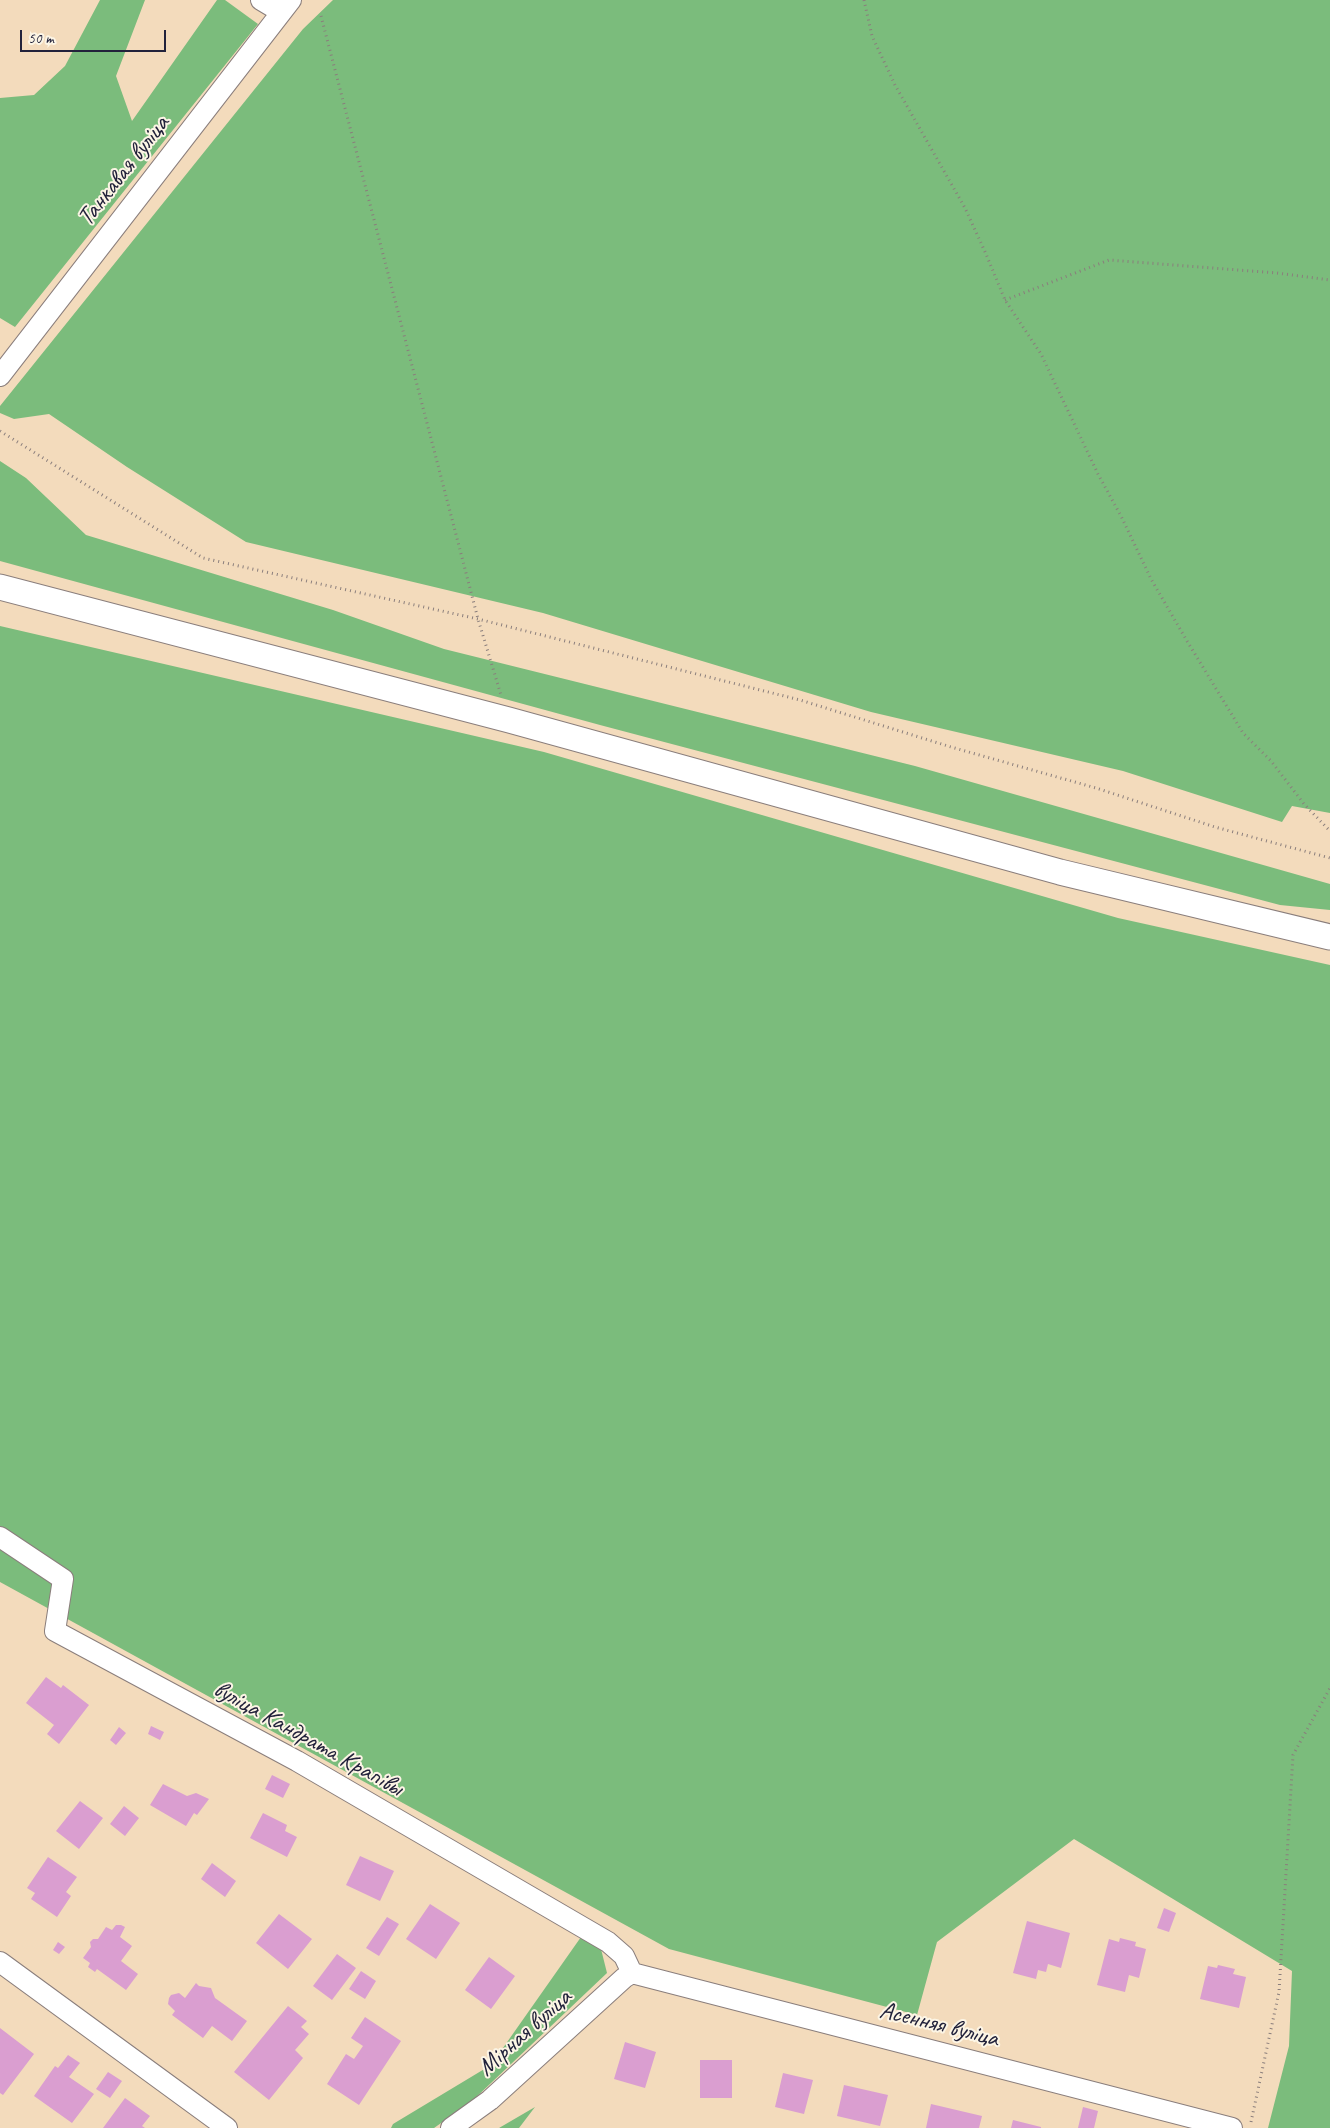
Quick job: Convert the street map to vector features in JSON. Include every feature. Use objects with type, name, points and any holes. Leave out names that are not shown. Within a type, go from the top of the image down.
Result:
[{"type":"main road","points":[[0,587],[509,720],[1060,872],[1330,938]]},
{"type":"street","points":[[260,0],[286,6]]},
{"type":"street","name":"Танкавая вуліца","points":[[0,376],[286,6]]},
{"type":"street","name":"вуліца Кандрата Крапівы","points":[[0,1537],[63,1579],[55,1631],[297,1761],[600,1937],[624,1956],[632,1973]]},
{"type":"street","points":[[0,1962],[226,2128]]},
{"type":"street","name":"Мірная вуліца","points":[[451,2128],[490,2100],[624,1978],[632,1973]]},
{"type":"street","name":"Асенняя вуліца","points":[[632,1973],[1232,2128]]},
{"type":"path","points":[[864,0],[872,36],[903,101],[965,208],[1005,300],[1042,354],[1098,474],[1187,642],[1243,733],[1271,761],[1304,804],[1330,831]]},
{"type":"path","points":[[321,16],[478,619],[509,720]]},
{"type":"path","points":[[1005,300],[1108,260],[1277,273],[1330,280]]},
{"type":"path","points":[[0,431],[203,558],[478,619],[800,700],[950,747],[1096,788],[1215,827],[1330,858]]},
{"type":"path","points":[[1250,2128],[1279,1992],[1293,1755],[1330,1688]]},
{"type":"green space","points":[[100,0],[145,0],[116,76],[132,121],[217,0],[225,0],[258,24],[15,327],[0,318],[0,98],[34,95],[65,66]]},
{"type":"green space","points":[[333,0],[1330,0],[1330,813],[1292,806],[1282,822],[1123,771],[871,712],[543,613],[246,542],[127,467],[49,414],[14,419],[0,413],[0,406],[303,29]]},
{"type":"green space","points":[[0,461],[26,478],[86,535],[333,610],[444,649],[915,766],[1330,884],[1330,910],[1280,905],[600,725],[0,561]]},
{"type":"green space","points":[[0,626],[544,752],[1118,918],[1330,965],[1330,2128],[1268,2128],[1289,2046],[1292,1971],[1074,1839],[937,1942],[917,2015],[669,1949],[0,1582]]},
{"type":"green space","points":[[581,1937],[601,1949],[607,1973],[471,2102],[434,2128],[391,2128],[393,2124],[491,2065]]},
{"type":"green space","points":[[535,2107],[519,2128],[499,2128]]},
{"type":"building","points":[[46,1677],[61,1688],[63,1685],[89,1705],[59,1744],[47,1734],[54,1725],[26,1703]]},
{"type":"building","points":[[151,1726],[164,1732],[160,1740],[148,1734]]},
{"type":"building","points":[[119,1727],[126,1733],[116,1745],[110,1740]]},
{"type":"building","points":[[272,1775],[290,1784],[283,1798],[265,1789]]},
{"type":"building","points":[[163,1784],[187,1796],[196,1793],[209,1799],[197,1815],[194,1813],[186,1826],[150,1805]]},
{"type":"building","points":[[80,1801],[103,1818],[79,1849],[56,1831]]},
{"type":"building","points":[[124,1806],[139,1818],[125,1836],[110,1824]]},
{"type":"building","points":[[263,1813],[287,1825],[285,1831],[297,1837],[287,1857],[250,1838]]},
{"type":"building","points":[[360,1856],[394,1871],[380,1901],[346,1885]]},
{"type":"building","points":[[48,1857],[77,1877],[66,1892],[71,1896],[57,1917],[31,1899],[35,1893],[27,1888]]},
{"type":"building","points":[[212,1863],[236,1881],[225,1897],[201,1879]]},
{"type":"building","points":[[430,1904],[460,1923],[436,1959],[406,1939]]},
{"type":"building","points":[[1164,1908],[1176,1913],[1169,1932],[1157,1928]]},
{"type":"building","points":[[279,1914],[312,1939],[288,1969],[256,1943]]},
{"type":"building","points":[[387,1917],[399,1924],[379,1956],[366,1948]]},
{"type":"building","points":[[1027,1921],[1070,1933],[1061,1968],[1048,1964],[1046,1972],[1038,1970],[1036,1979],[1013,1973]]},
{"type":"building","points":[[116,1925],[125,1927],[120,1937],[132,1946],[121,1961],[138,1974],[126,1990],[97,1969],[95,1972],[88,1967],[90,1963],[83,1958],[91,1947],[90,1942],[93,1939],[98,1939],[106,1927],[112,1930]]},
{"type":"building","points":[[1120,1938],[1136,1942],[1135,1946],[1146,1949],[1139,1978],[1129,1975],[1125,1992],[1097,1985],[1109,1939],[1119,1942]]},
{"type":"building","points":[[58,1942],[65,1947],[59,1954],[53,1950]]},
{"type":"building","points":[[337,1954],[356,1968],[332,2000],[313,1986]]},
{"type":"building","points":[[489,1957],[515,1976],[491,2009],[465,1990]]},
{"type":"building","points":[[1218,1965],[1235,1969],[1233,1974],[1246,1977],[1239,2008],[1200,1999],[1208,1966],[1217,1968]]},
{"type":"building","points":[[361,1971],[376,1981],[365,1999],[349,1989]]},
{"type":"building","points":[[196,1983],[199,1986],[211,1988],[215,1998],[247,2021],[232,2041],[212,2026],[203,2038],[172,2015],[175,2011],[168,2004],[171,1995],[179,1993],[185,1998]]},
{"type":"building","points":[[288,2006],[307,2021],[301,2027],[309,2034],[295,2050],[303,2058],[269,2100],[234,2072]]},
{"type":"building","points":[[365,2017],[401,2041],[359,2105],[327,2084],[346,2054],[354,2059],[363,2046],[351,2038]]},
{"type":"building","points":[[0,2028],[34,2054],[3,2095],[0,2093]]},
{"type":"building","points":[[625,2042],[656,2052],[645,2088],[614,2079]]},
{"type":"building","points":[[68,2055],[80,2063],[69,2077],[94,2094],[72,2123],[34,2096],[55,2066],[58,2068]]},
{"type":"building","points":[[700,2060],[732,2060],[732,2098],[700,2098]]},
{"type":"building","points":[[108,2072],[122,2081],[110,2098],[96,2089]]},
{"type":"building","points":[[783,2073],[813,2080],[804,2114],[775,2107]]},
{"type":"building","points":[[844,2085],[888,2095],[880,2126],[837,2116]]},
{"type":"building","points":[[125,2098],[150,2116],[142,2126],[145,2128],[103,2128]]},
{"type":"building","points":[[931,2104],[982,2116],[979,2128],[926,2128]]},
{"type":"building","points":[[1083,2107],[1098,2111],[1094,2128],[1078,2128]]},
{"type":"building","points":[[1013,2120],[1041,2127],[1041,2128],[1011,2128]]}]
